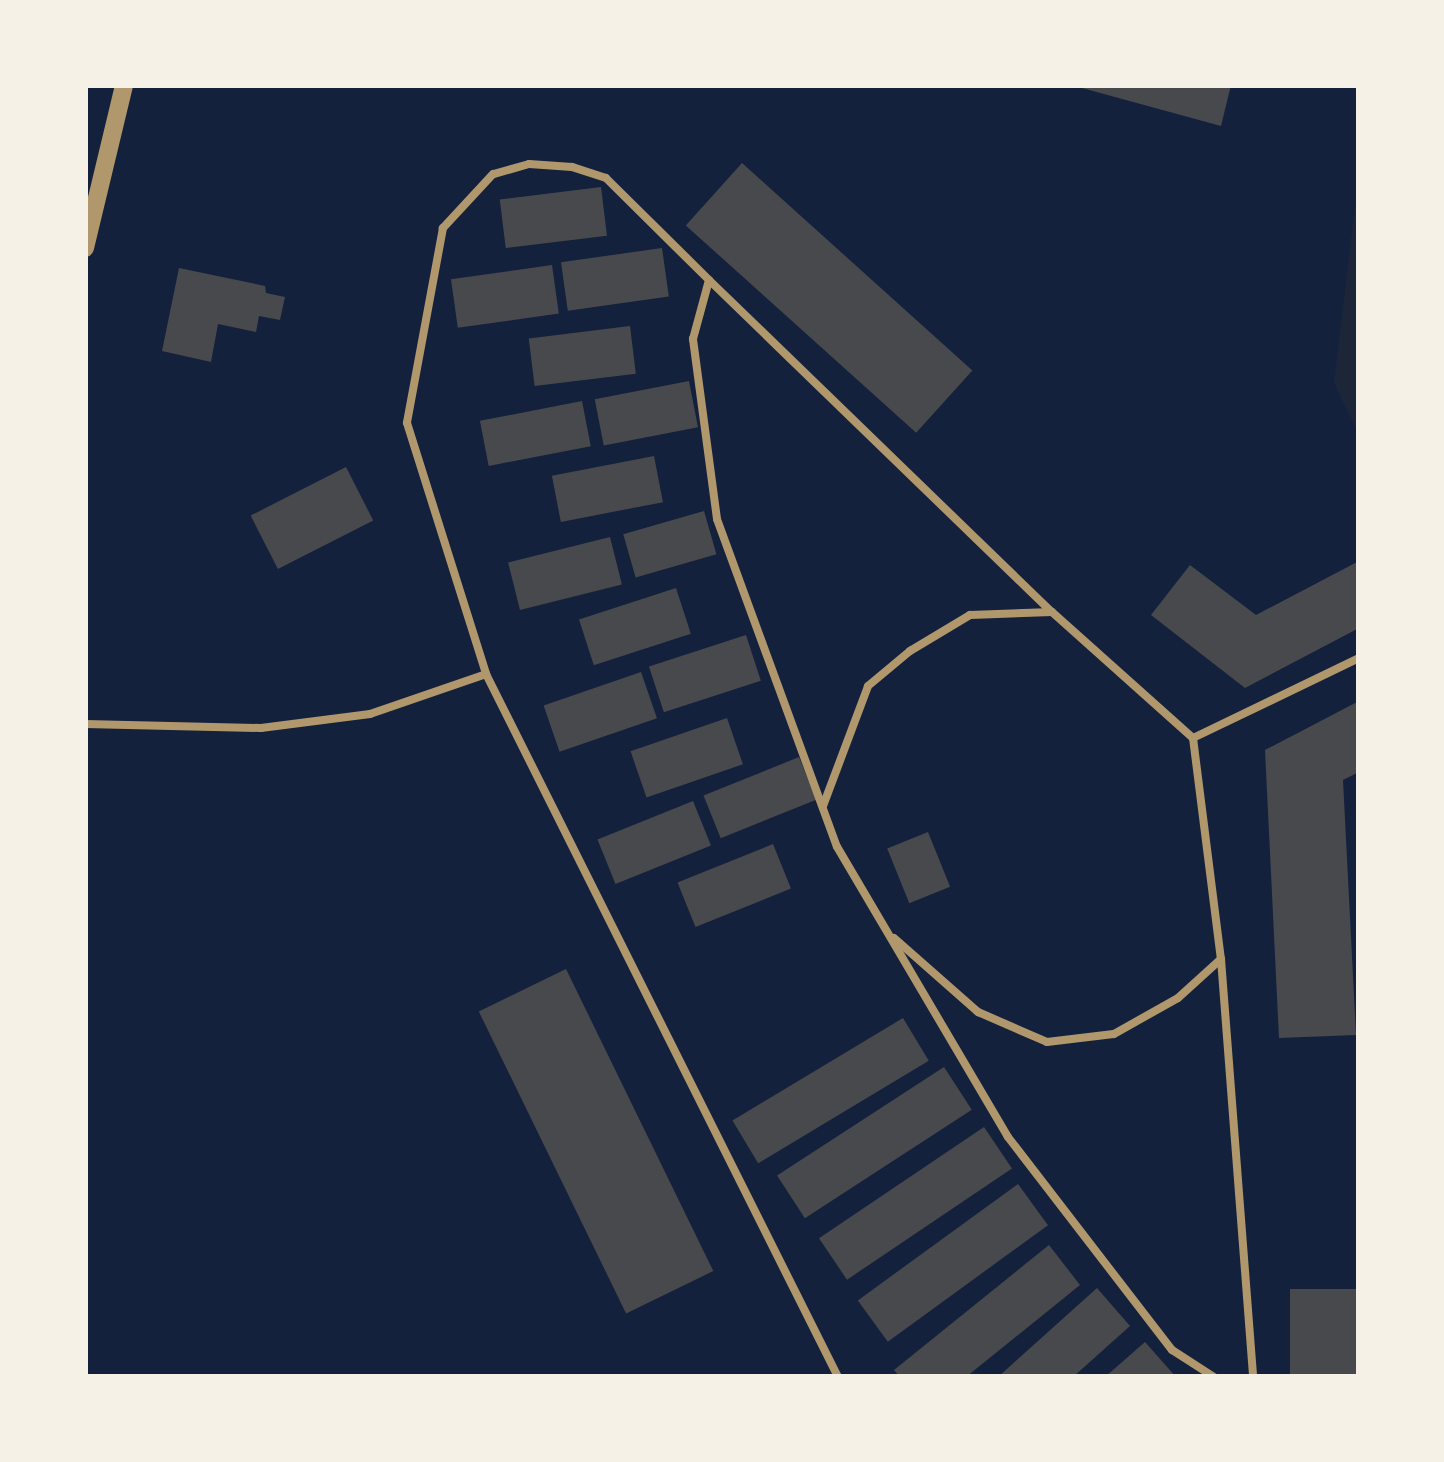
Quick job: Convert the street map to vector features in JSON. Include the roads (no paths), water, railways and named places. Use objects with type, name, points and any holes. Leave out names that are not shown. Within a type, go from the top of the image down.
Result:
[{"type":"street","points":[[85,248],[124,85]]},
{"type":"lane","points":[[838,1377],[486,674],[407,423],[443,228],[493,174],[529,164],[572,167],[606,178],[1052,612],[1194,738],[1221,959],[1254,1377]]},
{"type":"lane","points":[[710,280],[694,339],[717,519],[837,846],[1008,1137],[1172,1350],[1214,1377]]},
{"type":"lane","points":[[822,808],[868,686],[910,651],[970,615],[1052,612]]},
{"type":"lane","points":[[1194,738],[1359,658]]},
{"type":"lane","points":[[85,724],[297,724],[370,714],[486,674]]},
{"type":"lane","points":[[887,931],[978,1012],[1047,1042],[1114,1034],[1178,998],[1221,959]]}]
